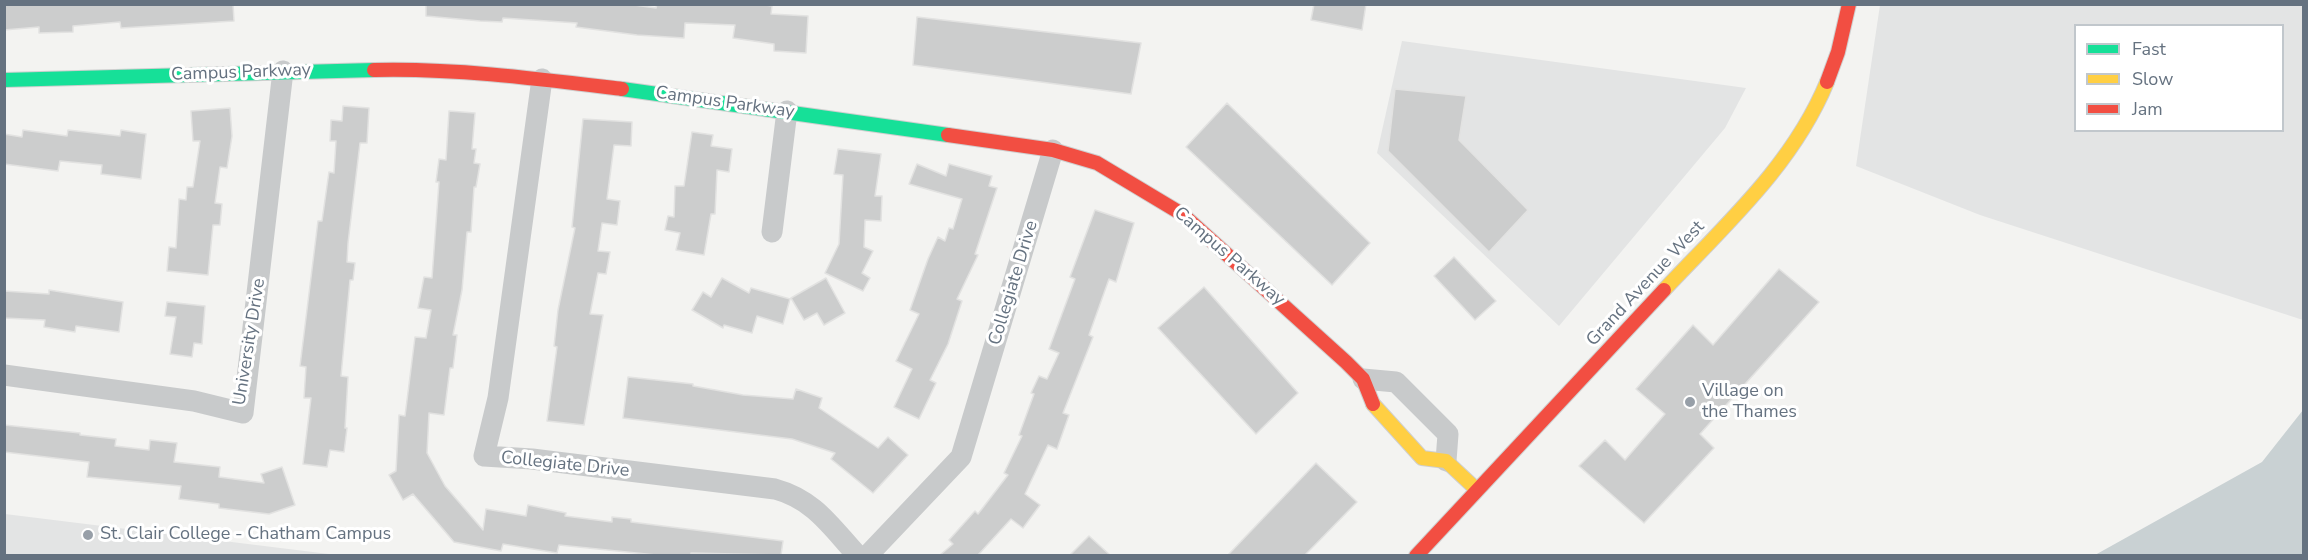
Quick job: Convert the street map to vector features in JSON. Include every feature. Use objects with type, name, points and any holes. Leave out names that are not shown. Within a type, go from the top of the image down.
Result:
[{"type":"street","name":"Grand Avenue West","points":[[1416,555],[1709,244],[1779,166],[1815,112],[1834,71],[1843,43],[1849,4]]},
{"type":"street","name":"Campus Parkway","points":[[4,80],[407,69],[542,79],[787,111],[1053,150],[1097,163],[1182,214],[1321,336],[1363,379],[1375,409],[1422,458],[1446,461],[1476,489]]},
{"type":"street","name":"University Drive","points":[[4,375],[194,401],[243,413],[283,71]]},
{"type":"street","name":"Collegiate Drive","points":[[542,79],[498,398],[484,456],[532,459],[775,489],[793,494],[809,503],[858,555]]},
{"type":"street","points":[[772,232],[787,111]]},
{"type":"street","name":"Collegiate Drive","points":[[867,555],[961,458],[1053,150]]},
{"type":"street","points":[[1363,379],[1396,382],[1448,434],[1446,461]]},
{"type":"shaded area","points":[[1880,5],[2303,5],[2303,320],[1980,215],[1856,166]]},
{"type":"shaded area","points":[[1402,41],[1746,88],[1725,128],[1559,326],[1377,153]]},
{"type":"shaded area","points":[[2303,410],[2303,555],[2095,555],[2262,462]]},
{"type":"shaded area","name":"St. Clair College - Chatham Campus","points":[[5,514],[337,555],[5,555]]},
{"type":"building","points":[[4,4],[233,4],[234,21],[121,28],[120,22],[73,26],[73,32],[39,33],[39,27],[4,30]]},
{"type":"building","points":[[426,4],[627,4],[656,8],[657,4],[759,4],[772,6],[771,14],[808,16],[806,53],[774,51],[774,44],[733,38],[735,25],[685,23],[684,38],[637,35],[576,27],[577,23],[503,18],[502,22],[480,21],[426,16]]},
{"type":"building","points":[[1314,4],[1366,4],[1362,30],[1311,20]]},
{"type":"building","points":[[917,17],[1141,43],[1131,94],[913,65]]},
{"type":"building","points":[[1395,89],[1466,96],[1459,140],[1528,210],[1489,252],[1388,151]]},
{"type":"building","points":[[1227,103],[1370,243],[1332,285],[1186,147]]},
{"type":"building","points":[[343,106],[369,108],[367,143],[360,143],[348,243],[347,262],[355,263],[353,280],[350,280],[341,376],[348,377],[345,428],[347,428],[344,452],[330,450],[327,467],[303,464],[311,398],[304,398],[306,367],[300,366],[318,221],[322,221],[329,172],[334,173],[336,141],[330,141],[331,120],[342,121]]},
{"type":"building","points":[[230,108],[232,136],[227,168],[220,167],[215,203],[222,204],[220,225],[213,225],[208,275],[167,271],[169,247],[176,248],[179,199],[186,200],[187,187],[193,187],[200,141],[193,141],[191,111]]},
{"type":"building","points":[[449,111],[475,113],[472,149],[476,149],[474,163],[480,164],[476,187],[474,187],[471,232],[467,232],[462,290],[453,335],[457,335],[453,368],[450,368],[444,415],[429,413],[427,453],[445,486],[483,530],[486,509],[526,516],[528,505],[566,513],[565,516],[612,522],[612,517],[631,519],[631,522],[783,541],[781,555],[691,553],[691,555],[656,555],[559,545],[557,553],[503,544],[501,551],[454,542],[413,494],[403,500],[389,475],[396,471],[399,415],[405,416],[415,337],[426,338],[431,310],[418,308],[424,277],[432,278],[439,182],[436,182],[439,159],[446,160]]},
{"type":"building","points":[[583,119],[632,122],[631,146],[614,145],[607,199],[620,201],[617,225],[602,223],[598,251],[610,252],[606,274],[598,273],[590,314],[603,315],[584,425],[547,421],[557,347],[554,346],[558,310],[575,228],[572,227]]},
{"type":"building","points":[[23,130],[67,136],[68,130],[120,136],[121,130],[146,134],[141,179],[101,174],[102,165],[60,161],[58,171],[4,164],[4,134],[22,137]]},
{"type":"building","points":[[692,132],[713,135],[711,146],[732,149],[729,172],[717,170],[715,214],[711,214],[704,255],[676,250],[680,233],[665,230],[668,216],[674,217],[675,186],[684,186]]},
{"type":"building","points":[[838,149],[881,154],[875,196],[882,196],[881,221],[865,220],[864,247],[873,251],[862,273],[870,278],[863,291],[825,273],[839,244],[843,175],[834,174]]},
{"type":"building","points":[[917,164],[946,176],[949,164],[992,176],[989,186],[997,188],[975,254],[978,255],[957,299],[962,301],[948,344],[930,380],[936,383],[919,419],[894,407],[912,369],[896,361],[919,314],[910,310],[928,259],[938,237],[945,241],[949,228],[953,229],[962,199],[909,184]]},
{"type":"building","points":[[1095,210],[1134,223],[1116,282],[1109,279],[1089,335],[1093,337],[1063,413],[1069,415],[1057,449],[1048,445],[1025,494],[1040,505],[1023,528],[1011,519],[978,555],[940,555],[953,544],[949,540],[975,511],[978,514],[1008,475],[1004,473],[1022,436],[1019,435],[1034,394],[1031,393],[1039,376],[1047,379],[1059,353],[1049,349],[1075,279],[1070,277]]},
{"type":"building","points":[[1454,257],[1496,301],[1475,320],[1434,276]]},
{"type":"building","name":"Village on the Thames","points":[[1779,269],[1819,302],[1700,434],[1714,448],[1644,523],[1579,466],[1605,440],[1625,460],[1665,414],[1636,389],[1693,325],[1713,345]]},
{"type":"building","points":[[722,278],[749,293],[751,288],[790,299],[783,324],[757,316],[752,333],[724,325],[723,328],[692,310],[703,292],[711,297]]},
{"type":"building","points":[[826,278],[845,313],[824,325],[817,313],[804,320],[791,298]]},
{"type":"building","points":[[1204,287],[1298,393],[1256,434],[1158,328]]},
{"type":"building","points":[[49,290],[123,302],[119,332],[76,326],[75,332],[44,327],[45,320],[4,318],[4,291],[49,294]]},
{"type":"building","points":[[167,302],[205,306],[202,344],[194,343],[192,357],[170,354],[176,317],[165,316]]},
{"type":"building","points":[[628,377],[693,384],[693,386],[743,395],[793,399],[796,389],[822,398],[819,408],[878,448],[888,437],[908,455],[873,493],[831,459],[835,453],[792,439],[623,418]]},
{"type":"building","points":[[4,425],[116,439],[115,446],[149,450],[150,440],[177,443],[174,462],[220,467],[219,477],[264,483],[261,474],[282,467],[295,505],[269,514],[219,508],[219,504],[179,499],[181,486],[87,477],[89,462],[4,452]]},
{"type":"building","points":[[1316,463],[1357,502],[1305,555],[1228,555]]},
{"type":"building","points":[[1089,536],[1110,555],[1070,555]]},
{"type":"traffic: fast","points":[[4,80],[374,70]]},
{"type":"traffic: fast","points":[[622,89],[948,135]]},
{"type":"traffic: slow","points":[[1664,290],[1733,218],[1776,167],[1796,141],[1827,82]]},
{"type":"traffic: slow","points":[[1373,404],[1422,458],[1446,461],[1476,489]]},
{"type":"traffic: jam","points":[[1827,82],[1838,52],[1849,4]]},
{"type":"traffic: jam","points":[[374,70],[467,72],[622,89]]},
{"type":"traffic: jam","points":[[948,135],[1053,150],[1097,163],[1182,214],[1346,362],[1363,379],[1373,404]]},
{"type":"traffic: jam","points":[[1416,556],[1664,290]]},
{"type":"place","name":"Village on the Thames","points":[[1690,402]]},
{"type":"place","name":"St. Clair College - Chatham Campus","points":[[88,535]]}]
